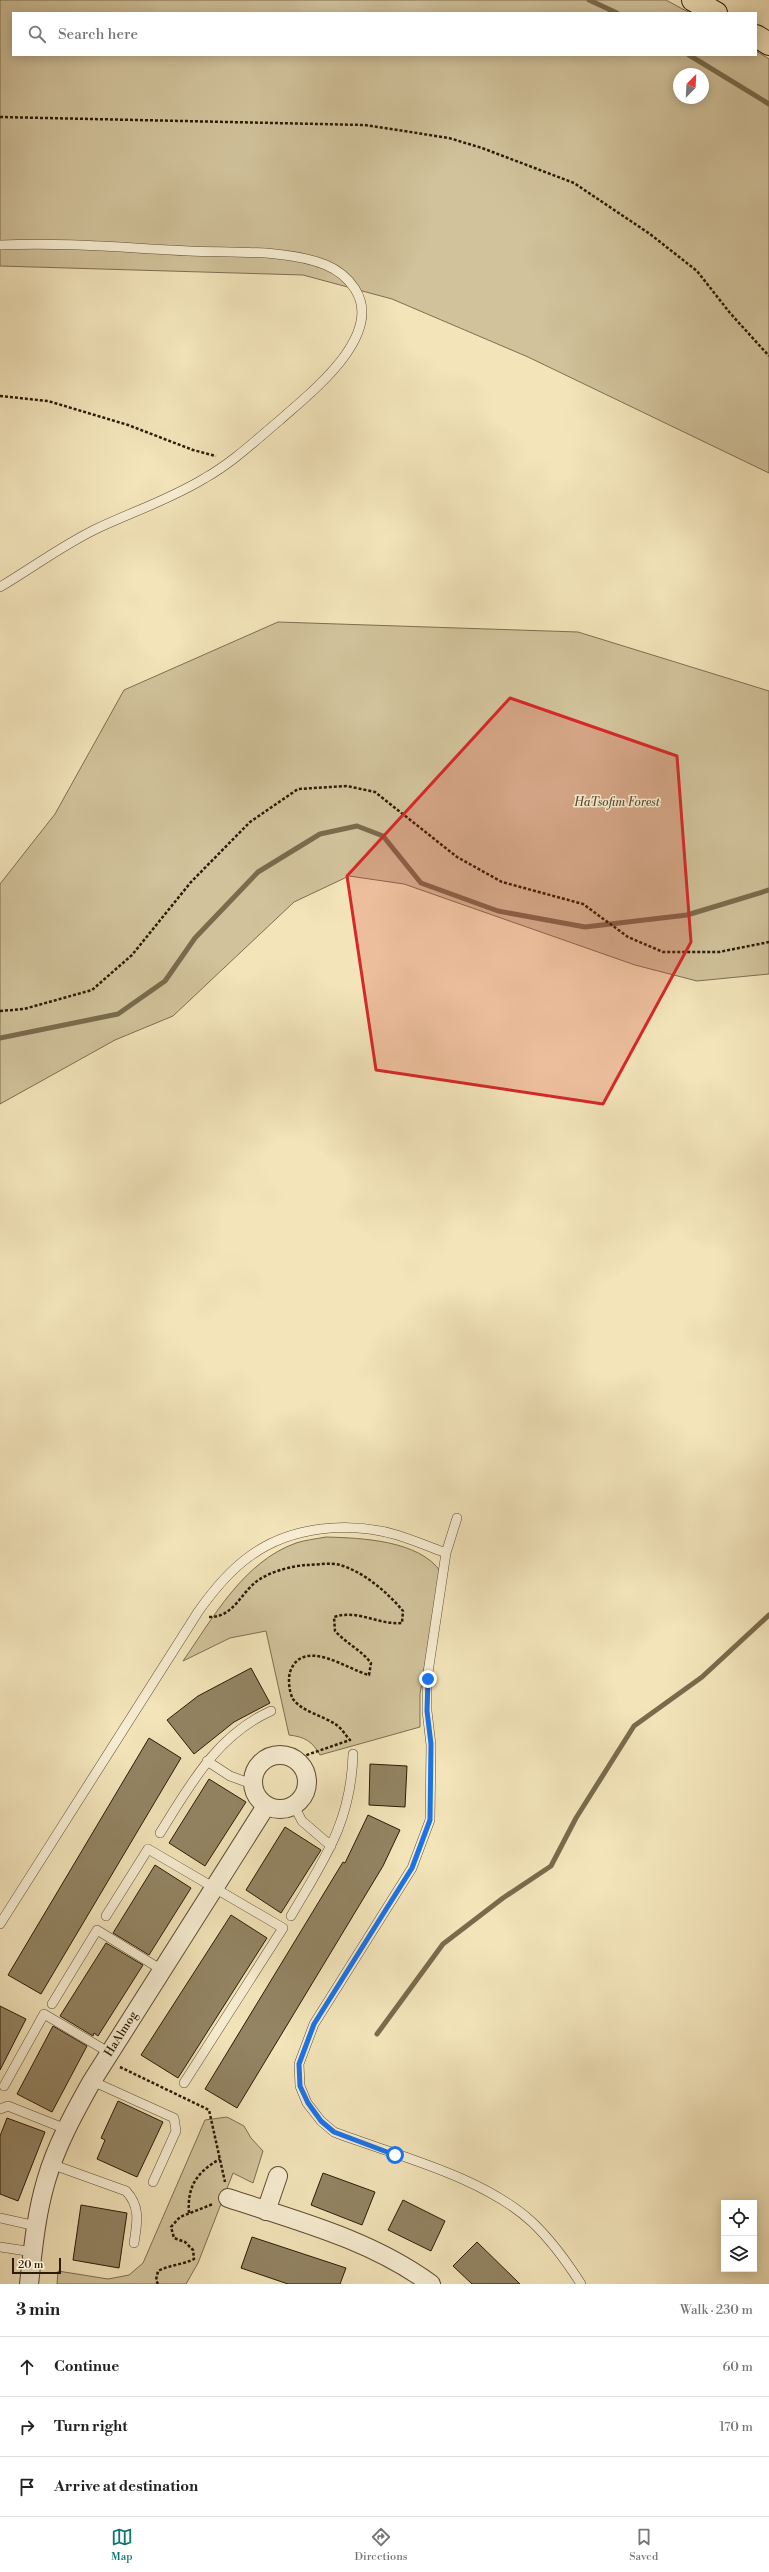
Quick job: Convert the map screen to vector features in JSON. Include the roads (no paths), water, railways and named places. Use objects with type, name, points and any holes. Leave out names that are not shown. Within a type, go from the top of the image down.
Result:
[{"type":"highway","points":[[693,0],[714,12]]},
{"type":"highway","points":[[757,37],[769,44]]},
{"type":"street","points":[[278,1754],[294,1759],[304,1769],[308,1782],[301,1800],[294,1806],[280,1810],[266,1806],[259,1800],[252,1784],[256,1768],[270,1756],[278,1754]]},
{"type":"street","name":"HaAlmog","points":[[29,2284],[36,2226],[51,2164],[66,2129],[92,2081],[266,1806]]},
{"type":"street","points":[[266,2211],[278,2176]]},
{"type":"street","points":[[228,2198],[346,2238],[378,2252],[431,2284]]},
{"type":"lane","points":[[0,245],[38,244],[308,258],[328,266],[348,279],[358,294],[362,311],[360,326],[352,344],[320,385],[234,459],[200,481],[89,533],[0,587]]},
{"type":"lane","points":[[457,1518],[446,1553],[428,1679],[427,1711],[431,1744],[430,1820],[412,1868],[314,2024],[299,2064],[300,2086],[308,2103],[321,2121],[334,2132],[436,2168],[504,2201],[532,2222],[558,2251],[581,2284]]},
{"type":"lane","points":[[0,1924],[198,1612],[213,1591],[250,1556],[273,1543],[314,1530],[338,1528],[396,1535],[446,1553]]},
{"type":"lane","points":[[160,1833],[207,1761],[226,1740],[254,1718],[271,1711]]},
{"type":"lane","points":[[291,1916],[331,1846],[344,1817],[348,1803],[353,1754]]},
{"type":"lane","points":[[207,1761],[230,1776],[252,1784]]},
{"type":"lane","points":[[294,1806],[302,1821],[331,1846]]},
{"type":"lane","points":[[106,1916],[148,1849],[282,1928],[184,2083]]},
{"type":"lane","points":[[52,2004],[97,1930],[162,1970]]},
{"type":"lane","points":[[4,2086],[44,2014],[110,2053]]},
{"type":"lane","points":[[92,2081],[174,2118],[176,2131],[153,2182]]},
{"type":"lane","points":[[0,2109],[8,2106],[66,2129]]},
{"type":"lane","points":[[51,2164],[126,2191],[134,2200],[138,2217],[134,2243]]},
{"type":"lane","points":[[0,2218],[36,2226]]},
{"type":"lane","points":[[0,2246],[32,2252]]},
{"type":"waterway","points":[[589,0],[615,12]]},
{"type":"waterway","points":[[691,56],[769,104]]},
{"type":"waterway","points":[[0,1038],[118,1014],[165,981],[195,938],[258,872],[320,834],[357,826],[383,836],[421,883],[498,911],[585,927],[687,915],[769,890]]},
{"type":"waterway","points":[[377,2034],[443,1944],[503,1898],[551,1866],[576,1818],[634,1726],[702,1677],[769,1615]]},
{"type":"park label","name":"HaTsofim Forest","points":[[617,802]]}]
